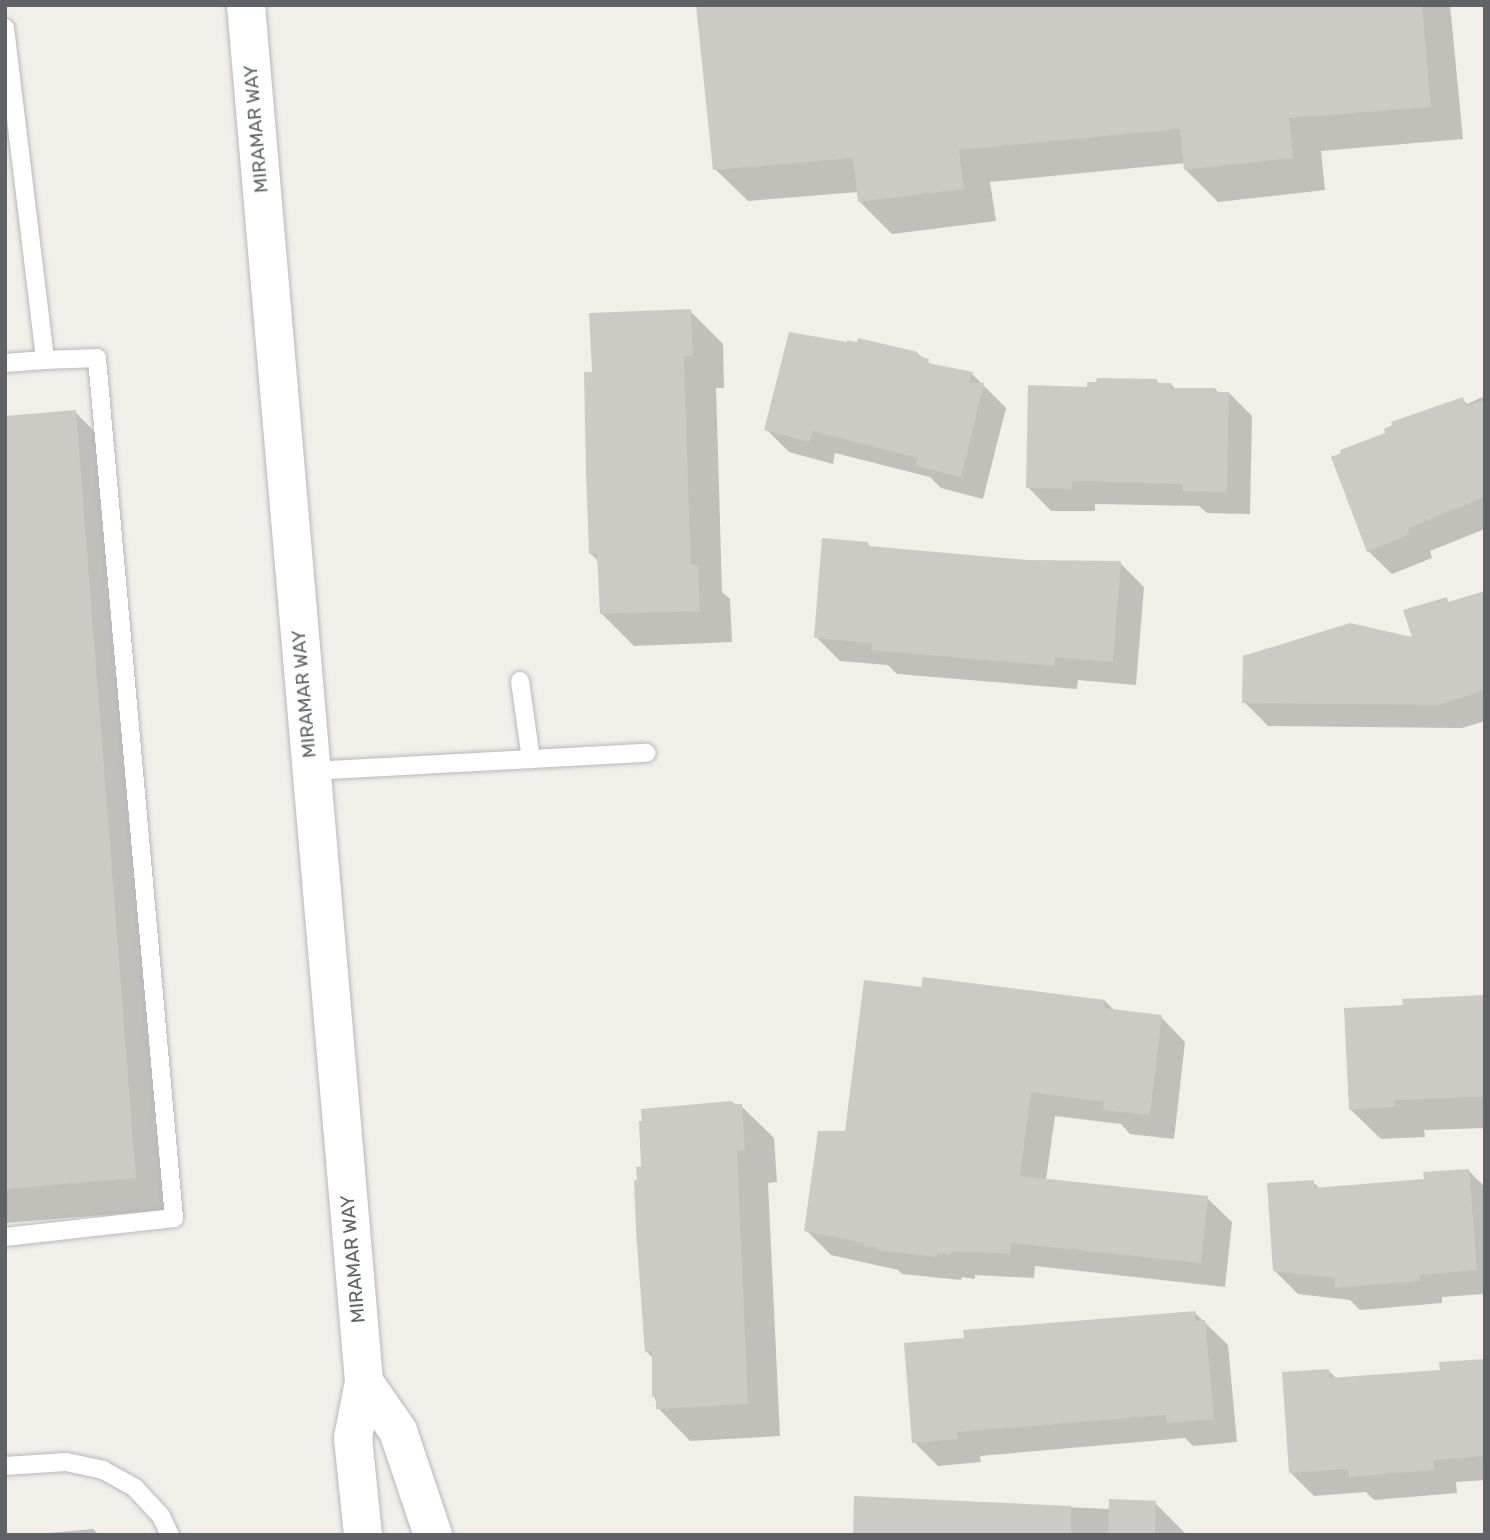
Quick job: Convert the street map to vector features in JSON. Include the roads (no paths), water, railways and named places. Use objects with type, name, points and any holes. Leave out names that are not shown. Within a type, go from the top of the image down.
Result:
[{"type":"street","name":"MIRAMAR WAY","points":[[246,5],[364,1382],[353,1438],[363,1535]]},
{"type":"street","name":"MIRAMAR WAY","points":[[364,1382],[398,1431],[433,1535]]},
{"type":"lane","points":[[5,28],[45,360]]},
{"type":"lane","points":[[5,363],[97,358],[174,1218],[5,1237]]},
{"type":"lane","points":[[520,681],[531,759]]},
{"type":"lane","points":[[311,771],[647,753]]},
{"type":"lane","points":[[5,1466],[66,1462],[103,1470],[135,1488],[161,1516],[170,1535]]}]
